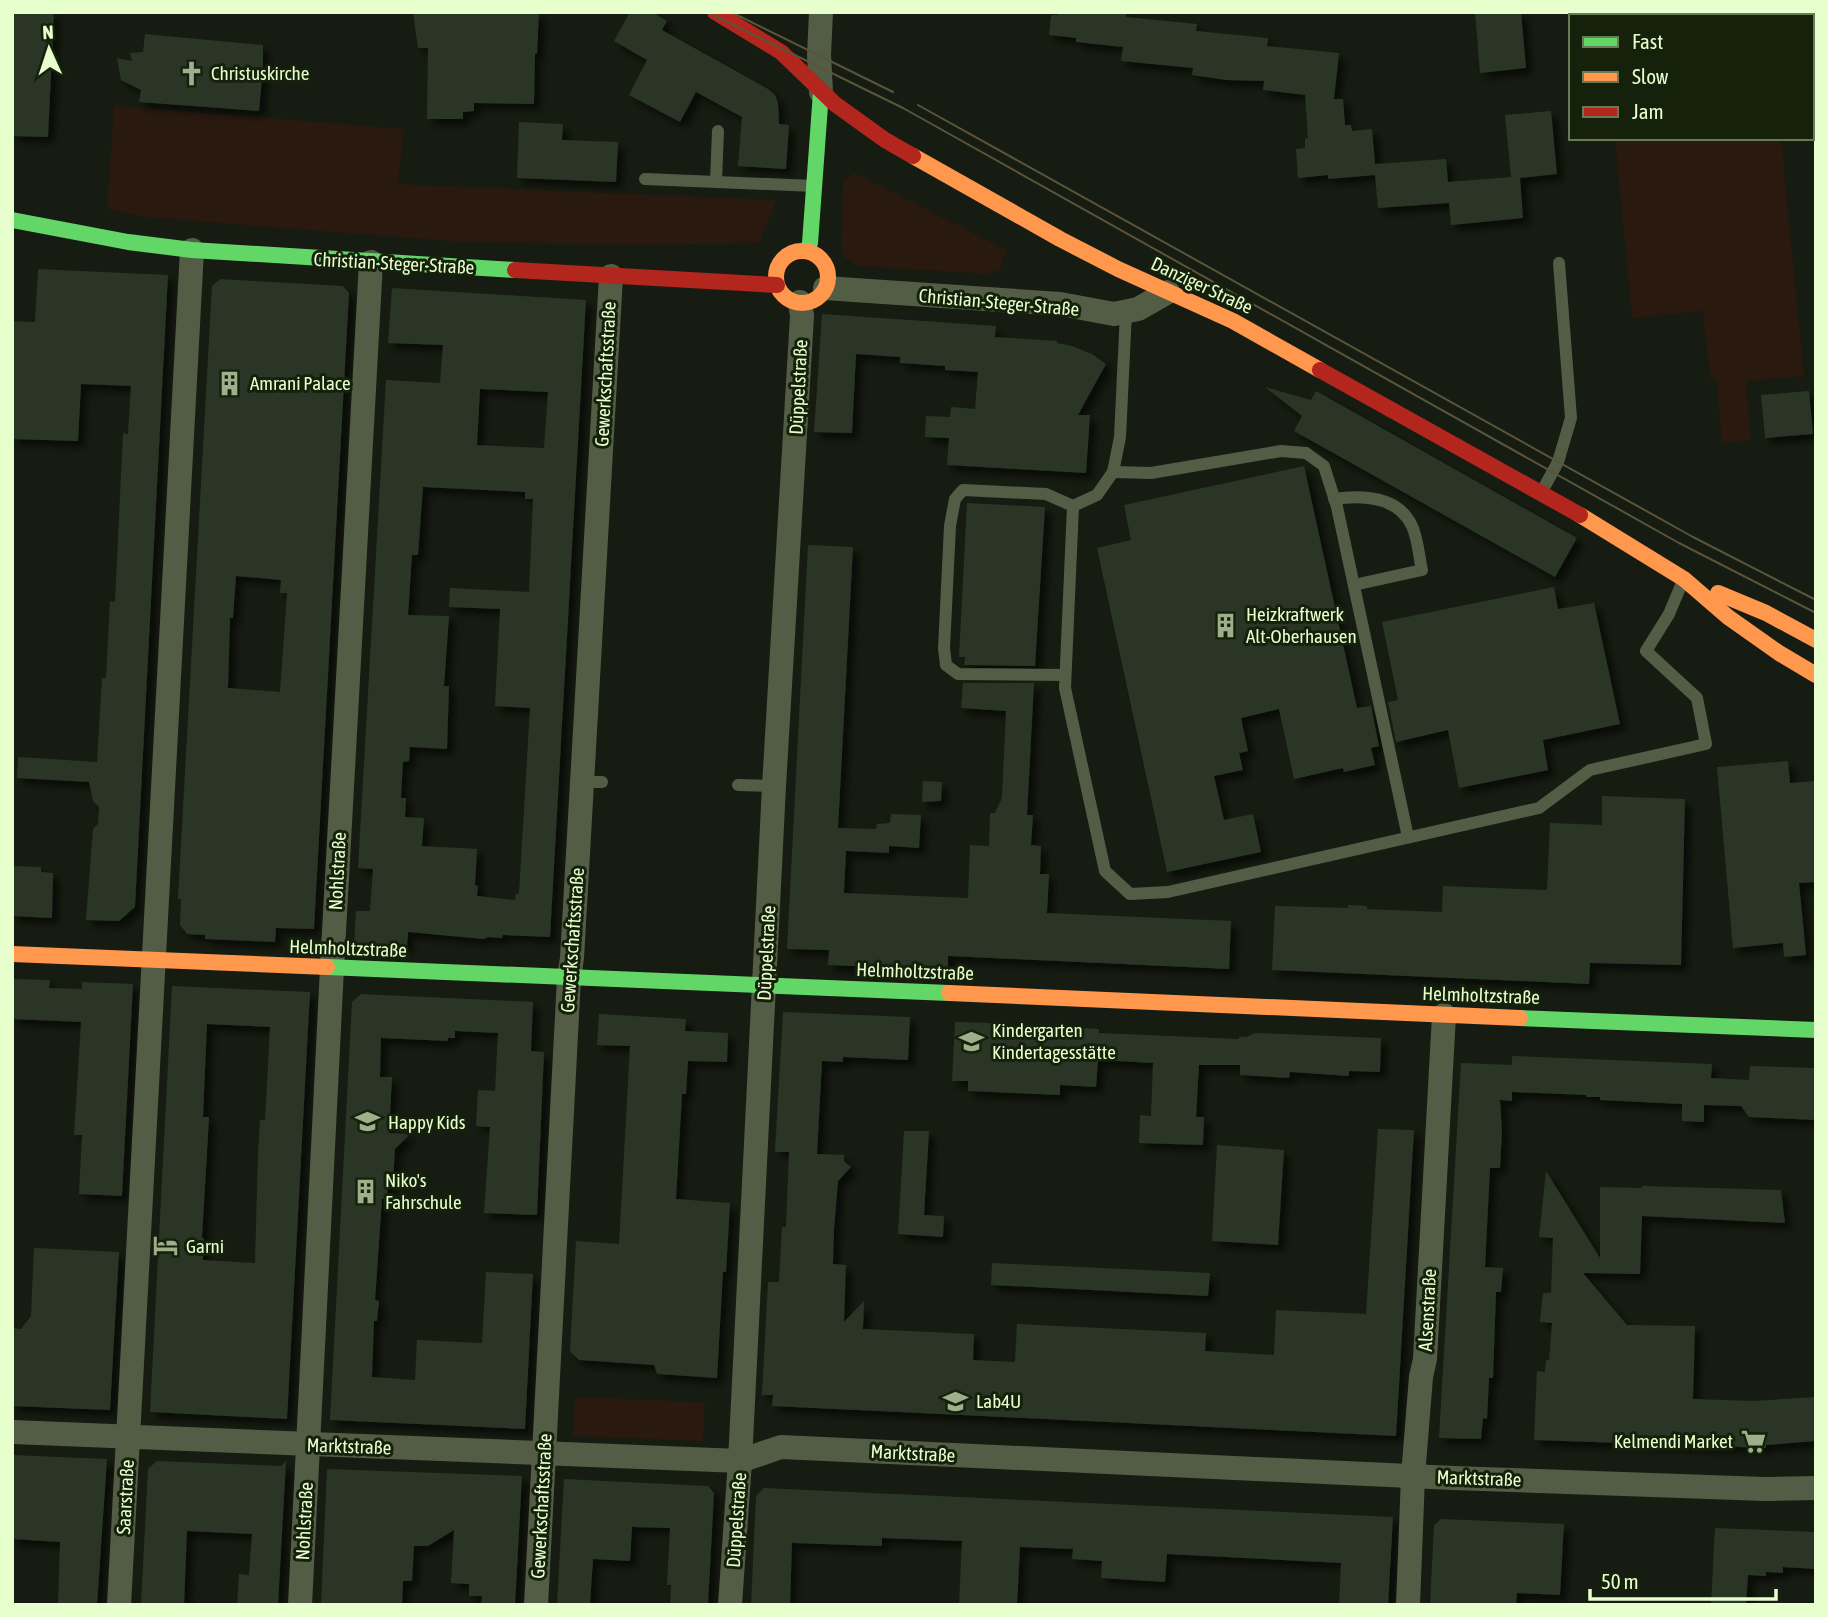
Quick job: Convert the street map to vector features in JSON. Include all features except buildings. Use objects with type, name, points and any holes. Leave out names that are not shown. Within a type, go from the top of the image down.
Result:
[{"type":"main road","name":"Danziger Straße","points":[[715,12],[781,52],[821,92],[885,140],[1060,239],[1147,302],[1233,321],[1613,534],[1684,579],[1727,617],[1816,675]]},
{"type":"main road","points":[[807,251],[810,243],[821,92]]},
{"type":"main road","name":"Christian-Steger-Straße","points":[[12,220],[128,242],[192,250],[778,285]]},
{"type":"main road","points":[[807,251],[817,256],[825,265],[827,276],[825,288],[815,299],[800,302],[786,297],[778,285],[777,272],[783,260],[794,253],[807,251]]},
{"type":"main road","name":"Danziger Straße","points":[[1684,579],[1766,613],[1816,640]]},
{"type":"main road","points":[[1766,613],[1800,612]]},
{"type":"main road","name":"Helmholtzstraße","points":[[12,954],[1816,1030]]},
{"type":"street","points":[[821,12],[821,92]]},
{"type":"street","name":"Saarstraße","points":[[119,1605],[192,250]]},
{"type":"street","name":"Nohlstraße","points":[[300,1605],[371,262]]},
{"type":"street","name":"Gewerkschaftsstraße","points":[[536,1605],[569,978],[592,782],[611,276]]},
{"type":"street","name":"Christian-Steger-Straße","points":[[825,288],[1060,304],[1103,314],[1147,302]]},
{"type":"street","name":"Düppelstraße","points":[[730,1605],[801,330],[800,302]]},
{"type":"street","name":"Alsenstraße","points":[[1408,1605],[1413,1476],[1424,1359],[1444,1015]]},
{"type":"street","name":"Marktstraße","points":[[12,1432],[740,1461],[781,1447],[1413,1476],[1765,1489],[1816,1488]]},
{"type":"lane","points":[[716,181],[718,131]]},
{"type":"lane","points":[[645,178],[814,186]]},
{"type":"lane","points":[[1541,493],[1558,461],[1570,418],[1559,263]]},
{"type":"lane","points":[[1065,675],[958,674],[946,665],[944,648],[950,526],[955,499],[963,490],[1046,494],[1073,506],[1097,495],[1113,472],[1147,302]]},
{"type":"lane","points":[[1113,472],[1151,473],[1281,451],[1306,453],[1324,466],[1354,585],[1408,837]]},
{"type":"lane","points":[[1334,499],[1359,496],[1381,500],[1400,509],[1413,527],[1422,570],[1354,585]]},
{"type":"lane","points":[[1073,506],[1065,688],[1105,871],[1130,894],[1168,892],[1539,808],[1590,771],[1706,744],[1697,698],[1646,651],[1668,614],[1684,579]]},
{"type":"lane","points":[[738,785],[774,786]]},
{"type":"shaded area","points":[[114,106],[404,129],[398,184],[777,200],[759,243],[638,245],[462,242],[144,217],[107,209]]},
{"type":"shaded area","points":[[1615,140],[1781,140],[1804,376],[1746,381],[1751,440],[1722,443],[1716,378],[1710,378],[1703,311],[1632,318]]},
{"type":"shaded area","points":[[854,173],[1007,250],[1000,269],[988,274],[858,266],[844,257],[841,244],[843,180]]},
{"type":"shaded area","points":[[575,1397],[705,1402],[703,1441],[573,1436]]},
{"type":"tram line","points":[[707,12],[903,108],[1679,543],[1816,613]]},
{"type":"tram line","points":[[731,12],[893,92]]},
{"type":"tram line","points":[[918,105],[1693,537],[1816,600]]},
{"type":"traffic: fast","points":[[807,251],[810,243],[821,92]]},
{"type":"traffic: fast","points":[[12,220],[128,242],[192,250],[515,270]]},
{"type":"traffic: fast","points":[[327,967],[949,993]]},
{"type":"traffic: fast","points":[[1520,1018],[1816,1030]]},
{"type":"traffic: slow","points":[[913,156],[1060,239],[1118,269],[1233,321],[1320,370]]},
{"type":"traffic: slow","points":[[802,251],[812,253],[820,259],[826,267],[828,277],[826,287],[820,295],[812,301],[802,303],[792,301],[784,295],[778,287],[776,277],[778,267],[784,259],[792,253],[802,251]]},
{"type":"traffic: slow","points":[[1580,515],[1684,579],[1728,617],[1816,675]]},
{"type":"traffic: slow","points":[[1718,593],[1766,613],[1816,640]]},
{"type":"traffic: slow","points":[[12,954],[327,967]]},
{"type":"traffic: slow","points":[[949,993],[1520,1018]]},
{"type":"traffic: jam","points":[[715,12],[781,52],[835,104],[885,140],[913,156]]},
{"type":"traffic: jam","points":[[515,270],[777,285]]},
{"type":"traffic: jam","points":[[1320,370],[1580,515]]},
{"type":"place","name":"Christuskirche","points":[[191,73]]},
{"type":"place","name":"Amrani Palace","points":[[230,383]]},
{"type":"place","name":"Heizkraftwerk Alt-Oberhausen","points":[[1226,625]]},
{"type":"place","name":"Kindergarten Kindertagesstätte","points":[[972,1041]]},
{"type":"place","name":"Happy Kids","points":[[368,1122]]},
{"type":"place","name":"Niko's Fahrschule","points":[[365,1191]]},
{"type":"place","name":"Garni","points":[[166,1246]]},
{"type":"place","name":"Lab4U","points":[[956,1401]]},
{"type":"place","name":"Kelmendi Market","points":[[1753,1441]]}]
